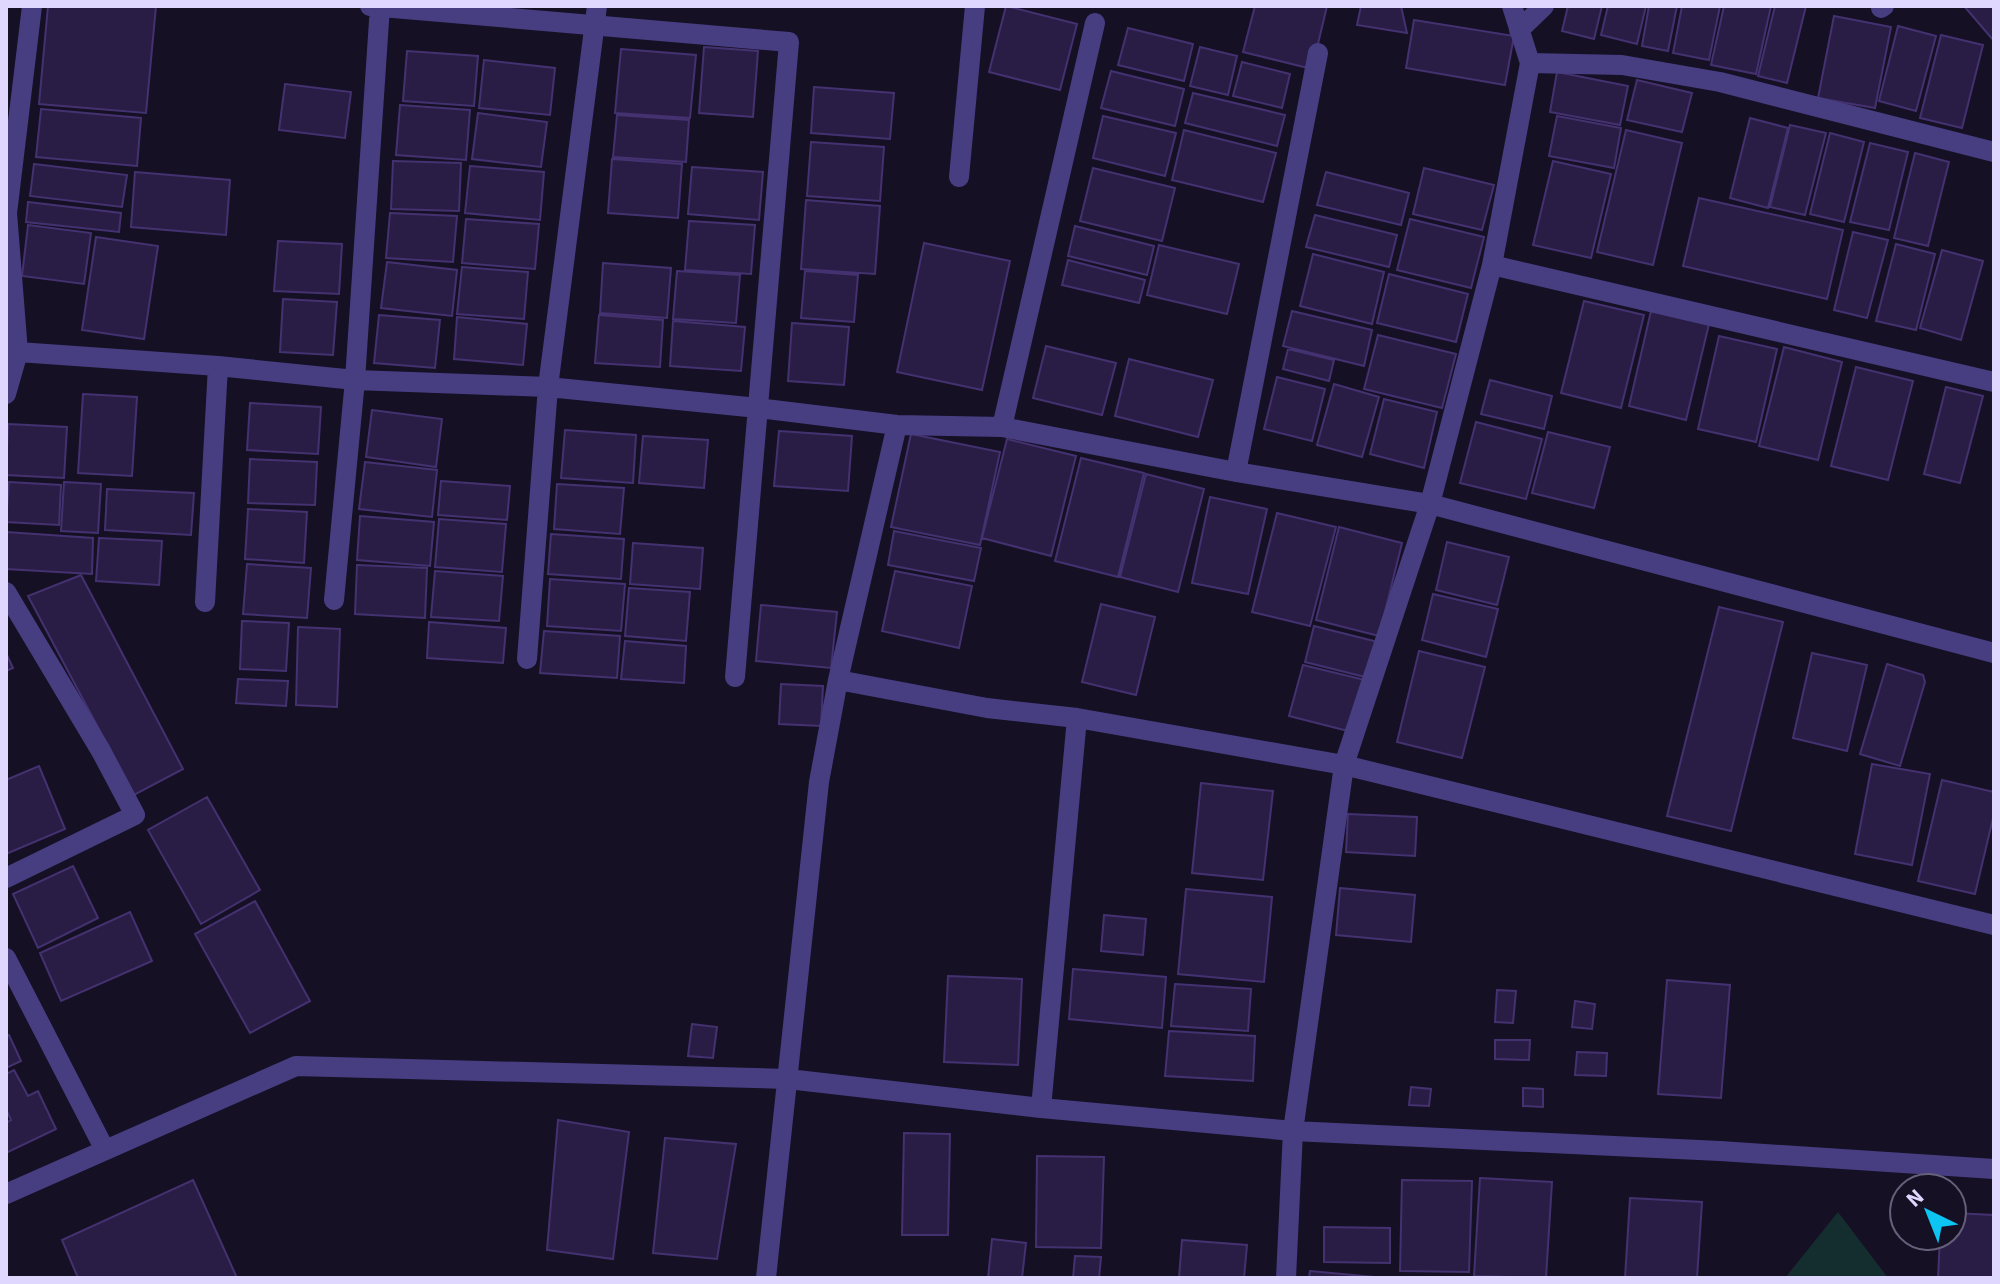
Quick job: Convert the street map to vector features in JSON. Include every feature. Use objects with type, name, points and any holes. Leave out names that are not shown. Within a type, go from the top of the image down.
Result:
[{"type":"street","points":[[6,394],[18,352],[7,213],[32,6]]},
{"type":"street","points":[[370,6],[596,15],[789,42],[735,677]]},
{"type":"street","points":[[334,600],[355,380],[380,6]]},
{"type":"street","points":[[959,177],[975,6]]},
{"type":"street","points":[[1286,1278],[1293,1131],[1344,765],[1430,504],[1492,265],[1530,63],[1512,6]]},
{"type":"street","points":[[1519,30],[1544,6]]},
{"type":"street","points":[[527,659],[548,387],[596,15]]},
{"type":"street","points":[[1002,427],[1095,23]]},
{"type":"street","points":[[1236,472],[1318,53]]},
{"type":"street","points":[[1530,63],[1622,65],[1720,82],[1994,152]]},
{"type":"street","points":[[1492,265],[1994,382]]},
{"type":"street","points":[[18,352],[218,366],[355,380],[548,387],[897,425],[1002,427],[1236,472],[1430,504],[1994,653]]},
{"type":"street","points":[[205,602],[218,366]]},
{"type":"street","points":[[766,1278],[819,782],[838,680],[897,425]]},
{"type":"street","points":[[6,592],[101,751],[135,815],[6,878]]},
{"type":"street","points":[[838,680],[987,708],[1077,718],[1344,765],[1994,925]]},
{"type":"street","points":[[1041,1108],[1077,718]]},
{"type":"street","points":[[6,958],[105,1150]]},
{"type":"street","points":[[6,1194],[296,1066],[788,1079],[1041,1108],[1293,1131],[1720,1151],[1994,1169]]},
{"type":"green space","points":[[1838,1212],[1888,1278],[1785,1278]]},
{"type":"building","points":[[48,6],[156,6],[146,113],[39,104]]},
{"type":"building","points":[[1006,6],[1077,24],[1060,90],[989,72]]},
{"type":"building","points":[[1255,6],[1327,6],[1312,69],[1243,52]]},
{"type":"building","points":[[1361,6],[1401,6],[1407,33],[1357,25]]},
{"type":"building","points":[[1568,6],[1602,6],[1594,39],[1562,31]]},
{"type":"building","points":[[1608,6],[1646,6],[1637,44],[1601,35]]},
{"type":"building","points":[[1649,6],[1677,6],[1668,51],[1642,46]]},
{"type":"building","points":[[1682,6],[1720,6],[1709,60],[1673,53]]},
{"type":"building","points":[[1724,6],[1771,6],[1756,74],[1711,65]]},
{"type":"building","points":[[1775,6],[1806,6],[1787,83],[1758,76]]},
{"type":"building","points":[[1964,6],[1994,6],[1994,41]]},
{"type":"building","points":[[1834,16],[1891,27],[1875,108],[1818,98]]},
{"type":"building","points":[[1414,20],[1514,36],[1505,85],[1406,68]]},
{"type":"building","points":[[1898,26],[1936,36],[1916,111],[1879,101]]},
{"type":"building","points":[[1128,28],[1193,44],[1184,81],[1118,65]]},
{"type":"building","points":[[1941,35],[1983,45],[1962,128],[1920,118]]},
{"type":"building","points":[[704,47],[758,51],[753,117],[699,113]]},
{"type":"building","points":[[1200,47],[1237,56],[1228,95],[1190,86]]},
{"type":"building","points":[[621,49],[696,55],[690,118],[615,113]]},
{"type":"building","points":[[407,51],[478,56],[474,106],[403,101]]},
{"type":"building","points":[[484,60],[555,68],[550,115],[479,108]]},
{"type":"building","points":[[1242,62],[1290,74],[1282,108],[1233,96]]},
{"type":"building","points":[[1111,71],[1184,89],[1175,126],[1101,108]]},
{"type":"building","points":[[1557,72],[1628,86],[1620,125],[1550,112]]},
{"type":"building","points":[[1637,80],[1692,93],[1682,132],[1627,120]]},
{"type":"building","points":[[285,84],[351,92],[345,138],[279,130]]},
{"type":"building","points":[[814,87],[894,93],[890,139],[811,133]]},
{"type":"building","points":[[1193,93],[1285,115],[1277,146],[1185,123]]},
{"type":"building","points":[[400,105],[470,110],[466,160],[396,155]]},
{"type":"building","points":[[41,109],[141,118],[137,166],[36,157]]},
{"type":"building","points":[[478,113],[547,122],[541,167],[472,159]]},
{"type":"building","points":[[617,115],[689,120],[686,162],[613,157]]},
{"type":"building","points":[[1103,116],[1176,133],[1165,176],[1093,158]]},
{"type":"building","points":[[1557,116],[1621,128],[1614,168],[1549,156]]},
{"type":"building","points":[[1750,118],[1788,128],[1768,208],[1730,198]]},
{"type":"building","points":[[1790,125],[1826,133],[1805,215],[1770,207]]},
{"type":"building","points":[[1184,130],[1276,153],[1263,202],[1172,180]]},
{"type":"building","points":[[1626,130],[1682,143],[1653,265],[1597,252]]},
{"type":"building","points":[[1830,133],[1864,142],[1844,222],[1810,214]]},
{"type":"building","points":[[811,142],[884,147],[880,201],[807,196]]},
{"type":"building","points":[[1870,143],[1908,152],[1889,230],[1850,222]]},
{"type":"building","points":[[1915,153],[1949,162],[1928,246],[1894,238]]},
{"type":"building","points":[[612,159],[682,164],[678,218],[608,213]]},
{"type":"building","points":[[393,161],[461,163],[459,211],[391,209]]},
{"type":"building","points":[[1553,161],[1611,174],[1591,258],[1533,245]]},
{"type":"building","points":[[34,164],[127,175],[122,207],[30,196]]},
{"type":"building","points":[[470,166],[544,172],[540,220],[465,213]]},
{"type":"building","points":[[692,167],[763,172],[759,220],[688,214]]},
{"type":"building","points":[[1093,168],[1175,188],[1162,241],[1080,221]]},
{"type":"building","points":[[1424,168],[1494,185],[1482,230],[1413,214]]},
{"type":"building","points":[[135,172],[230,180],[226,235],[131,227]]},
{"type":"building","points":[[1326,172],[1409,193],[1401,225],[1317,205]]},
{"type":"building","points":[[1699,198],[1843,230],[1827,299],[1683,266]]},
{"type":"building","points":[[806,200],[880,206],[875,274],[801,269]]},
{"type":"building","points":[[28,202],[121,213],[119,232],[26,222]]},
{"type":"building","points":[[390,213],[457,216],[453,262],[386,258]]},
{"type":"building","points":[[1315,215],[1397,235],[1389,267],[1306,247]]},
{"type":"building","points":[[466,219],[539,224],[535,269],[462,263]]},
{"type":"building","points":[[1410,219],[1484,237],[1471,288],[1397,270]]},
{"type":"building","points":[[689,221],[755,225],[751,274],[685,270]]},
{"type":"building","points":[[28,225],[91,233],[84,284],[22,276]]},
{"type":"building","points":[[1075,226],[1154,246],[1147,275],[1068,256]]},
{"type":"building","points":[[1853,232],[1888,240],[1867,318],[1834,310]]},
{"type":"building","points":[[96,237],[158,246],[144,339],[82,330]]},
{"type":"building","points":[[278,241],[342,244],[339,294],[274,291]]},
{"type":"building","points":[[924,243],[1010,261],[982,390],[897,372]]},
{"type":"building","points":[[1896,244],[1935,254],[1916,330],[1876,321]]},
{"type":"building","points":[[1159,245],[1239,264],[1227,314],[1147,295]]},
{"type":"building","points":[[1942,250],[1983,261],[1961,340],[1920,328]]},
{"type":"building","points":[[1313,254],[1384,272],[1372,324],[1300,306]]},
{"type":"building","points":[[1068,260],[1145,280],[1139,303],[1062,285]]},
{"type":"building","points":[[387,262],[457,270],[452,316],[381,308]]},
{"type":"building","points":[[603,263],[671,268],[667,318],[600,313]]},
{"type":"building","points":[[462,267],[528,272],[524,319],[457,314]]},
{"type":"building","points":[[677,271],[740,275],[736,323],[673,319]]},
{"type":"building","points":[[805,271],[858,275],[854,322],[801,318]]},
{"type":"building","points":[[1389,274],[1468,294],[1456,342],[1377,323]]},
{"type":"building","points":[[283,299],[337,302],[333,355],[280,352]]},
{"type":"building","points":[[1584,301],[1644,315],[1621,408],[1561,393]]},
{"type":"building","points":[[1292,311],[1372,330],[1364,366],[1283,346]]},
{"type":"building","points":[[1651,311],[1709,324],[1686,420],[1629,406]]},
{"type":"building","points":[[379,315],[440,320],[435,368],[374,363]]},
{"type":"building","points":[[599,315],[663,320],[660,367],[595,363]]},
{"type":"building","points":[[457,317],[527,324],[523,365],[454,359]]},
{"type":"building","points":[[673,321],[745,327],[741,371],[670,366]]},
{"type":"building","points":[[792,323],[849,327],[844,385],[788,381]]},
{"type":"building","points":[[1378,335],[1456,354],[1442,408],[1364,389]]},
{"type":"building","points":[[1719,336],[1777,349],[1756,442],[1698,429]]},
{"type":"building","points":[[1046,346],[1116,363],[1102,415],[1033,398]]},
{"type":"building","points":[[1784,347],[1842,362],[1818,460],[1759,446]]},
{"type":"building","points":[[1288,349],[1334,360],[1329,381],[1283,369]]},
{"type":"building","points":[[1129,359],[1213,380],[1198,437],[1115,416]]},
{"type":"building","points":[[1856,367],[1913,381],[1888,480],[1831,466]]},
{"type":"building","points":[[1277,377],[1325,389],[1312,441],[1264,429]]},
{"type":"building","points":[[1490,380],[1552,396],[1544,429],[1481,414]]},
{"type":"building","points":[[1334,384],[1379,397],[1362,457],[1317,445]]},
{"type":"building","points":[[1946,387],[1983,396],[1960,483],[1924,474]]},
{"type":"building","points":[[83,394],[137,397],[132,476],[78,473]]},
{"type":"building","points":[[1384,399],[1437,412],[1424,468],[1370,454]]},
{"type":"building","points":[[250,403],[321,407],[318,454],[247,450]]},
{"type":"building","points":[[372,410],[442,419],[436,467],[366,457]]},
{"type":"building","points":[[1476,422],[1542,439],[1526,499],[1460,483]]},
{"type":"building","points":[[8,424],[67,427],[64,478],[6,475]]},
{"type":"building","points":[[565,430],[636,435],[633,483],[561,478]]},
{"type":"building","points":[[779,431],[852,436],[848,491],[774,486]]},
{"type":"building","points":[[1548,432],[1610,447],[1594,508],[1532,493]]},
{"type":"building","points":[[911,434],[1000,452],[980,545],[891,527]]},
{"type":"building","points":[[643,436],[708,440],[704,488],[639,483]]},
{"type":"building","points":[[1007,439],[1076,456],[1051,556],[982,538]]},
{"type":"building","points":[[1081,458],[1144,473],[1118,577],[1055,561]]},
{"type":"building","points":[[250,459],[317,462],[315,505],[248,503]]},
{"type":"building","points":[[365,462],[437,470],[432,517],[359,509]]},
{"type":"building","points":[[1146,474],[1204,489],[1178,592],[1120,577]]},
{"type":"building","points":[[441,481],[510,486],[507,520],[438,515]]},
{"type":"building","points":[[9,482],[61,485],[59,525],[6,522]]},
{"type":"building","points":[[64,482],[101,484],[98,533],[61,531]]},
{"type":"building","points":[[557,484],[624,488],[620,534],[554,529]]},
{"type":"building","points":[[107,489],[194,493],[191,535],[105,530]]},
{"type":"building","points":[[1210,497],[1267,509],[1248,594],[1192,583]]},
{"type":"building","points":[[248,509],[307,512],[304,563],[245,559]]},
{"type":"building","points":[[1277,513],[1336,527],[1310,626],[1252,612]]},
{"type":"building","points":[[360,516],[434,522],[430,566],[357,560]]},
{"type":"building","points":[[439,519],[506,524],[502,572],[435,567]]},
{"type":"building","points":[[1339,527],[1402,543],[1379,636],[1316,620]]},
{"type":"building","points":[[894,531],[981,548],[974,581],[888,565]]},
{"type":"building","points":[[6,532],[93,538],[92,574],[6,569]]},
{"type":"building","points":[[551,534],[624,539],[621,579],[548,574]]},
{"type":"building","points":[[99,538],[162,541],[159,585],[96,581]]},
{"type":"building","points":[[1447,542],[1509,557],[1497,605],[1436,590]]},
{"type":"building","points":[[633,543],[703,548],[700,589],[630,584]]},
{"type":"building","points":[[247,564],[311,568],[307,618],[243,614]]},
{"type":"building","points":[[357,565],[427,568],[425,618],[355,614]]},
{"type":"building","points":[[435,571],[503,576],[499,621],[431,617]]},
{"type":"building","points":[[895,571],[972,586],[959,648],[882,631]]},
{"type":"building","points":[[81,575],[183,769],[134,795],[28,596]]},
{"type":"building","points":[[550,579],[625,584],[621,631],[547,626]]},
{"type":"building","points":[[629,588],[690,592],[686,641],[625,636]]},
{"type":"building","points":[[1433,594],[1498,609],[1486,657],[1422,640]]},
{"type":"building","points":[[1101,604],[1155,617],[1136,695],[1082,682]]},
{"type":"building","points":[[761,605],[837,612],[831,668],[756,661]]},
{"type":"building","points":[[1719,607],[1783,622],[1731,831],[1667,816]]},
{"type":"building","points":[[242,621],[289,623],[286,671],[240,669]]},
{"type":"building","points":[[429,622],[506,628],[503,663],[427,658]]},
{"type":"building","points":[[1314,626],[1378,642],[1369,678],[1305,662]]},
{"type":"building","points":[[298,627],[340,629],[337,707],[296,705]]},
{"type":"building","points":[[544,631],[620,636],[617,678],[540,673]]},
{"type":"building","points":[[625,641],[686,646],[684,683],[621,679]]},
{"type":"building","points":[[1419,651],[1485,667],[1462,758],[1397,742]]},
{"type":"building","points":[[6,653],[13,668],[6,671]]},
{"type":"building","points":[[1812,653],[1867,665],[1847,751],[1793,738]]},
{"type":"building","points":[[1887,664],[1923,675],[1925,682],[1900,766],[1860,754]]},
{"type":"building","points":[[1303,665],[1365,680],[1352,732],[1289,716]]},
{"type":"building","points":[[238,679],[288,681],[286,706],[236,703]]},
{"type":"building","points":[[781,684],[823,686],[821,726],[779,724]]},
{"type":"building","points":[[1872,764],[1930,774],[1912,865],[1855,854]]},
{"type":"building","points":[[39,766],[65,829],[6,854],[6,780]]},
{"type":"building","points":[[1942,780],[1994,792],[1994,814],[1975,894],[1918,881]]},
{"type":"building","points":[[1201,783],[1273,791],[1263,880],[1192,873]]},
{"type":"building","points":[[207,797],[260,890],[201,924],[148,830]]},
{"type":"building","points":[[1348,814],[1417,817],[1415,856],[1346,852]]},
{"type":"building","points":[[73,866],[98,918],[38,948],[13,894]]},
{"type":"building","points":[[1340,888],[1415,895],[1411,942],[1336,935]]},
{"type":"building","points":[[1186,889],[1272,897],[1264,982],[1178,974]]},
{"type":"building","points":[[255,901],[310,1001],[250,1033],[195,934]]},
{"type":"building","points":[[130,912],[152,961],[61,1001],[40,953]]},
{"type":"building","points":[[1104,915],[1146,919],[1143,955],[1101,951]]},
{"type":"building","points":[[1073,969],[1166,977],[1162,1028],[1069,1019]]},
{"type":"building","points":[[948,976],[1022,979],[1018,1065],[944,1062]]},
{"type":"building","points":[[1667,980],[1730,985],[1721,1098],[1658,1094]]},
{"type":"building","points":[[1175,984],[1251,989],[1248,1031],[1171,1026]]},
{"type":"building","points":[[1497,990],[1516,991],[1513,1023],[1495,1022]]},
{"type":"building","points":[[1575,1001],[1595,1004],[1592,1029],[1572,1027]]},
{"type":"building","points":[[692,1024],[717,1027],[713,1058],[688,1056]]},
{"type":"building","points":[[1169,1031],[1255,1036],[1253,1081],[1165,1076]]},
{"type":"building","points":[[9,1035],[21,1061],[6,1068],[6,1036]]},
{"type":"building","points":[[1495,1040],[1530,1040],[1529,1060],[1495,1059]]},
{"type":"building","points":[[1577,1052],[1607,1053],[1606,1076],[1575,1075]]},
{"type":"building","points":[[14,1070],[28,1096],[38,1091],[56,1129],[6,1153],[6,1123],[11,1120],[6,1109],[6,1074]]},
{"type":"building","points":[[1411,1087],[1431,1089],[1429,1106],[1409,1105]]},
{"type":"building","points":[[1523,1088],[1543,1089],[1543,1107],[1523,1106]]},
{"type":"building","points":[[558,1120],[629,1132],[613,1259],[547,1250]]},
{"type":"building","points":[[904,1133],[950,1134],[948,1235],[902,1235]]},
{"type":"building","points":[[665,1138],[736,1144],[717,1259],[653,1253]]},
{"type":"building","points":[[1037,1156],[1104,1157],[1101,1248],[1036,1247]]},
{"type":"building","points":[[1480,1178],[1552,1182],[1546,1278],[1474,1276]]},
{"type":"building","points":[[193,1180],[237,1278],[78,1278],[62,1240]]},
{"type":"building","points":[[1402,1180],[1472,1181],[1469,1272],[1400,1271]]},
{"type":"building","points":[[1630,1198],[1702,1202],[1697,1278],[1625,1278]]},
{"type":"building","points":[[1968,1214],[1994,1215],[1994,1278],[1938,1278],[1939,1252],[1968,1252]]},
{"type":"building","points":[[1324,1227],[1390,1228],[1390,1263],[1324,1262]]},
{"type":"building","points":[[992,1239],[1026,1243],[1022,1278],[988,1278]]},
{"type":"building","points":[[1182,1240],[1247,1245],[1244,1278],[1179,1278]]},
{"type":"building","points":[[1075,1256],[1101,1257],[1099,1278],[1073,1278]]},
{"type":"building","points":[[1310,1271],[1385,1278],[1309,1278]]}]
